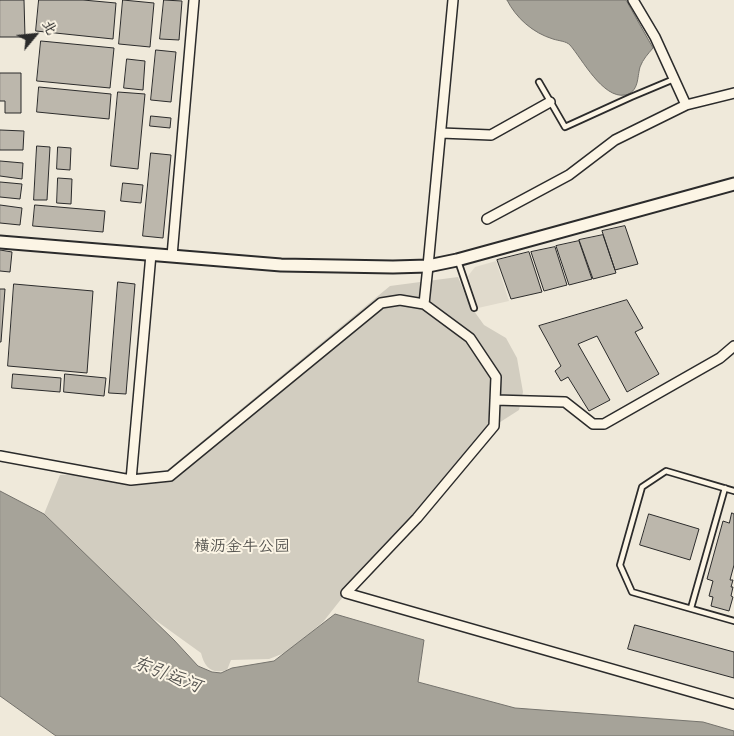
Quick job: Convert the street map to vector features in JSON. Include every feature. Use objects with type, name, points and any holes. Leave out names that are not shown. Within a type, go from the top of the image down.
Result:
[{"type":"street","points":[[172,256],[194,0]]},
{"type":"street","points":[[424,304],[453,0]]},
{"type":"street","points":[[633,0],[655,37],[686,105]]},
{"type":"street","points":[[486,219],[569,175],[615,140],[686,105],[734,93]]},
{"type":"street","points":[[441,133],[491,135],[550,102]]},
{"type":"street","points":[[0,242],[282,265],[428,266],[457,260],[734,184]]},
{"type":"street","points":[[130,480],[150,254]]},
{"type":"street","points":[[0,456],[130,480],[170,476],[381,303],[400,300],[424,304],[470,338],[496,377],[494,426],[417,518],[346,593],[734,704]]},
{"type":"street","points":[[495,400],[565,402],[593,424],[604,424],[720,358],[734,346]]},
{"type":"lane","points":[[539,82],[565,127],[631,96],[674,79]]},
{"type":"lane","points":[[457,260],[474,308]]},
{"type":"lane","points":[[734,490],[666,471],[642,487],[620,565],[632,592],[734,621]]},
{"type":"lane","points":[[691,608],[724,488]]},
{"type":"shaded area","points":[[496,261],[509,301],[478,308],[468,276],[475,267]]},
{"type":"green space","name":"横沥金牛公园","points":[[458,277],[469,304],[484,325],[506,338],[517,358],[523,392],[519,410],[494,426],[346,593],[323,622],[287,652],[269,659],[231,660],[227,670],[217,671],[210,669],[201,653],[133,604],[44,514],[60,475],[166,471],[390,286]]},
{"type":"water","points":[[507,0],[626,0],[653,48],[641,64],[637,84],[633,91],[625,95],[617,95],[609,91],[594,77],[570,45],[532,29],[520,19]]},
{"type":"water","name":"东引运河","points":[[0,491],[44,514],[174,640],[198,666],[212,672],[221,673],[232,668],[274,661],[335,614],[424,640],[418,682],[515,708],[703,722],[734,731],[734,736],[56,736],[0,696]]},
{"type":"building","points":[[0,0],[24,0],[25,37],[0,37]]},
{"type":"building","points":[[39,0],[83,0],[116,3],[113,39],[36,31]]},
{"type":"building","points":[[123,0],[154,3],[150,47],[119,44]]},
{"type":"building","points":[[164,0],[182,1],[179,40],[160,39]]},
{"type":"building","points":[[41,41],[114,48],[110,88],[37,81]]},
{"type":"building","points":[[156,50],[176,52],[171,102],[151,100]]},
{"type":"building","points":[[127,59],[145,61],[143,90],[124,88]]},
{"type":"building","points":[[0,73],[21,73],[21,113],[5,113],[5,101],[0,101]]},
{"type":"building","points":[[39,87],[111,94],[109,119],[37,112]]},
{"type":"building","points":[[118,92],[145,94],[138,169],[111,166]]},
{"type":"building","points":[[151,116],[171,118],[170,128],[150,126]]},
{"type":"building","points":[[0,130],[24,131],[23,150],[0,150]]},
{"type":"building","points":[[37,146],[50,147],[47,200],[34,200]]},
{"type":"building","points":[[58,147],[71,148],[70,170],[57,169]]},
{"type":"building","points":[[151,153],[171,155],[163,238],[143,236]]},
{"type":"building","points":[[0,161],[23,163],[22,179],[0,176]]},
{"type":"building","points":[[58,178],[72,179],[71,204],[57,203]]},
{"type":"building","points":[[0,182],[22,184],[20,199],[0,197]]},
{"type":"building","points":[[123,183],[143,185],[141,203],[121,201]]},
{"type":"building","points":[[0,205],[22,208],[20,225],[0,223]]},
{"type":"building","points":[[35,205],[105,211],[103,232],[33,226]]},
{"type":"building","points":[[625,226],[638,264],[615,270],[602,231]]},
{"type":"building","points":[[603,235],[616,273],[593,279],[579,240]]},
{"type":"building","points":[[579,241],[592,279],[569,285],[556,246]]},
{"type":"building","points":[[555,247],[567,285],[544,291],[531,252]]},
{"type":"building","points":[[0,250],[12,252],[10,272],[0,271]]},
{"type":"building","points":[[529,252],[542,292],[511,299],[497,260]]},
{"type":"building","points":[[118,282],[135,284],[126,394],[109,393]]},
{"type":"building","points":[[14,284],[93,291],[87,373],[8,366]]},
{"type":"building","points":[[0,289],[5,289],[1,342],[0,342]]},
{"type":"building","points":[[627,300],[643,328],[635,332],[659,374],[627,392],[597,336],[578,344],[610,400],[589,411],[568,377],[561,381],[555,371],[561,366],[539,326]]},
{"type":"building","points":[[13,374],[61,378],[60,392],[12,388]]},
{"type":"building","points":[[65,374],[106,378],[104,396],[64,392]]},
{"type":"building","points":[[732,513],[734,514],[734,565],[730,580],[733,580],[731,596],[733,597],[729,611],[711,606],[713,597],[709,596],[713,581],[707,579],[723,521],[729,523]]},
{"type":"building","points":[[649,514],[699,529],[690,560],[640,545]]},
{"type":"building","points":[[635,625],[734,652],[734,678],[628,649]]}]
